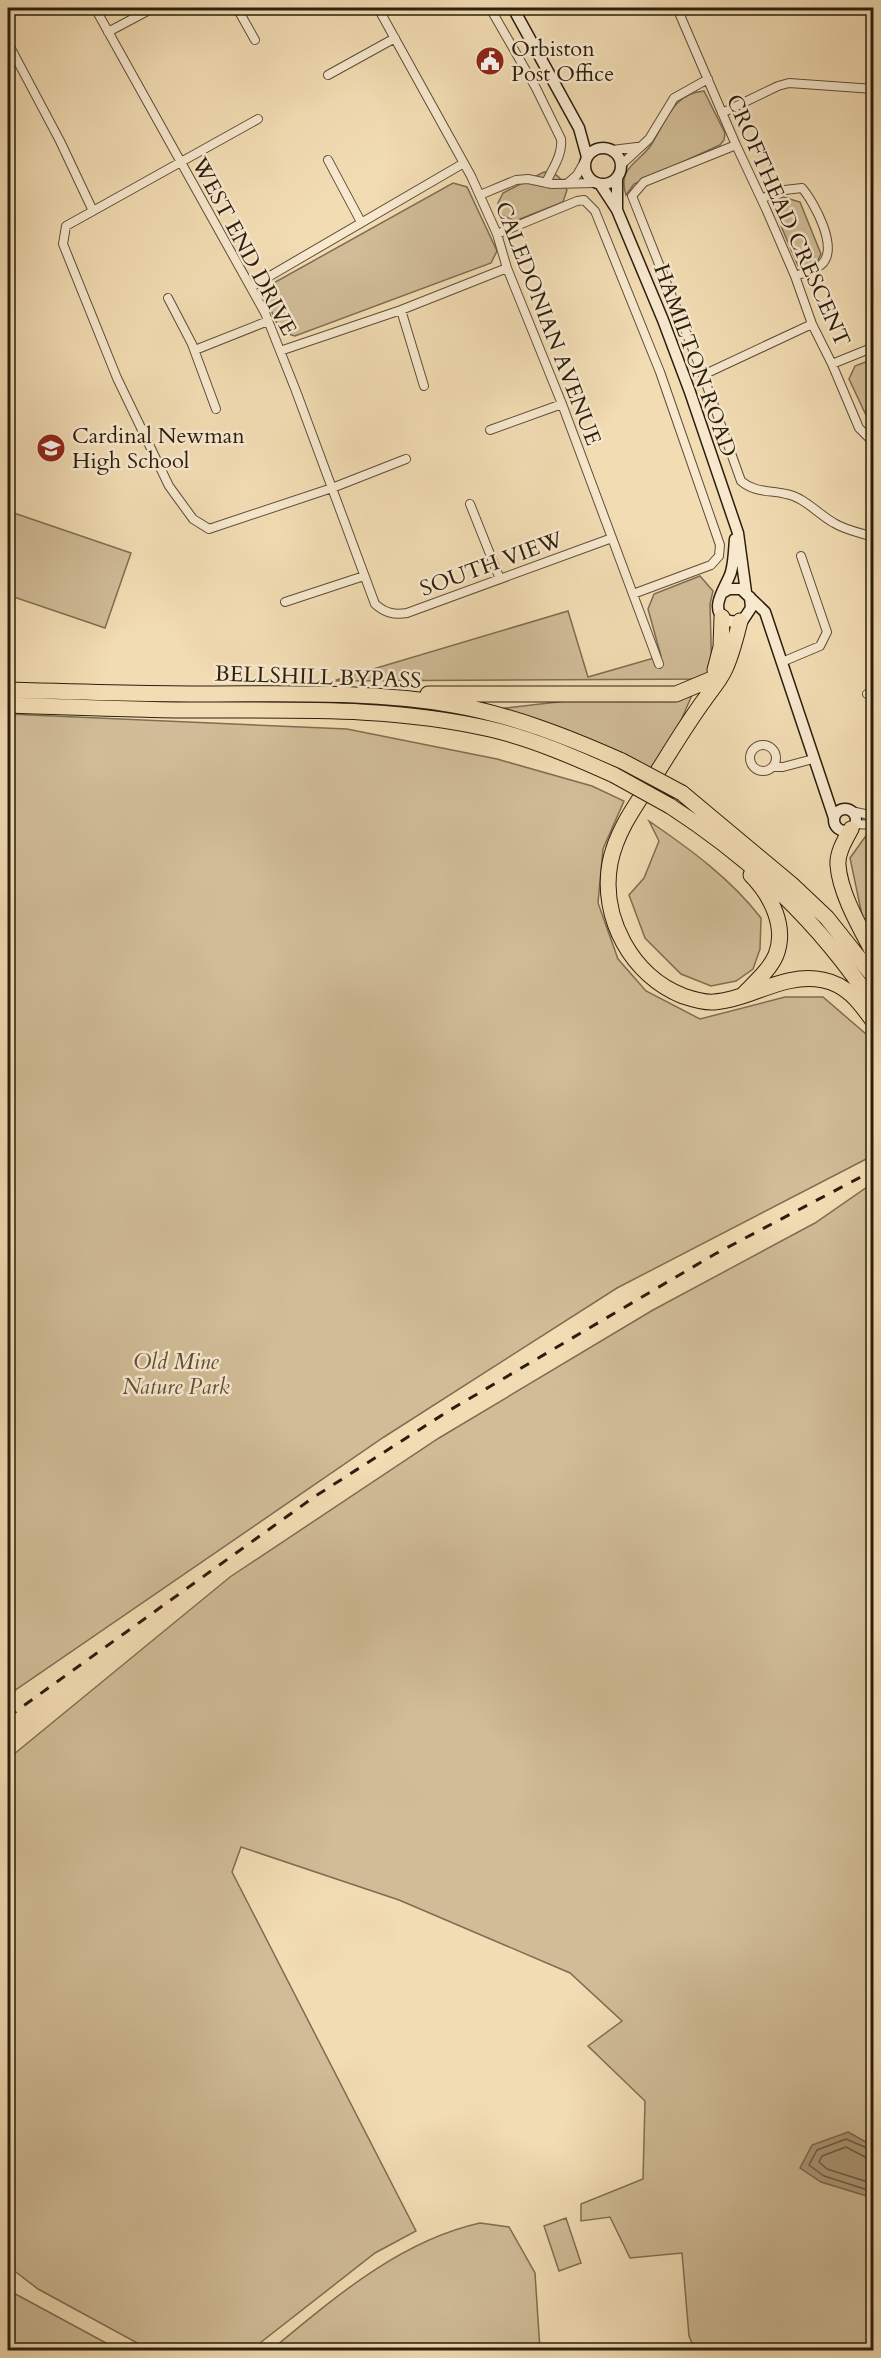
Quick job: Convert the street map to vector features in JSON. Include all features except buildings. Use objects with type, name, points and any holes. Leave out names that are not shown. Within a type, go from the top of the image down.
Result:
[{"type":"highway","points":[[705,698],[721,647],[722,617]]},
{"type":"highway","points":[[743,619],[725,669],[621,829],[609,866],[610,909],[620,938],[634,960],[668,990],[689,998],[711,1002],[741,998],[780,982],[801,977],[825,980],[842,987],[856,997],[873,1022]]},
{"type":"highway","points":[[365,695],[676,694],[712,679]]},
{"type":"highway","name":"BELLSHILL BYPASS","points":[[8,690],[365,695],[454,705],[541,728],[622,761],[682,793],[791,884],[827,918],[873,977]]},
{"type":"highway","name":"BELLSHILL BYPASS","points":[[8,705],[177,710],[361,711],[399,714],[491,730],[575,757],[614,775],[705,828]]},
{"type":"highway","points":[[853,827],[841,849],[838,865],[851,910],[873,954]]},
{"type":"highway","points":[[705,828],[762,885],[779,924],[780,942],[775,956],[769,967],[741,998]]},
{"type":"highway","points":[[705,828],[770,880],[817,928],[854,975],[873,1005]]},
{"type":"main road","points":[[513,8],[579,129],[586,159],[586,174],[598,184],[607,184],[617,178],[621,165],[619,158],[592,142],[579,129]]},
{"type":"main road","points":[[586,159],[595,149],[607,149]]},
{"type":"main road","name":"HAMILTON ROAD","points":[[617,178],[617,210]]},
{"type":"main road","name":"HAMILTON ROAD","points":[[598,184],[617,210],[690,392],[735,526],[748,595]]},
{"type":"main road","name":"HAMILTON ROAD","points":[[724,592],[733,563],[735,526]]},
{"type":"main road","points":[[770,628],[762,622],[743,619],[730,622],[719,612],[718,601],[724,592],[735,588],[748,595],[765,612],[813,759],[837,828],[844,831],[853,827],[855,816],[850,810],[826,795]]},
{"type":"main road","points":[[743,619],[751,608],[748,595]]},
{"type":"main road","points":[[834,818],[841,810],[850,810]]},
{"type":"street","points":[[8,13],[13,8]]},
{"type":"street","name":"WEST END DRIVE","points":[[94,8],[268,321],[375,604],[383,611]]},
{"type":"street","points":[[108,32],[153,8]]},
{"type":"street","points":[[237,8],[255,40]]},
{"type":"street","name":"CALEDONIAN AVENUE","points":[[378,8],[464,163],[497,234],[507,267],[562,404],[659,664]]},
{"type":"street","points":[[490,8],[536,88],[561,139],[560,154],[546,183]]},
{"type":"street","name":"CROFTHEAD CRESCENT","points":[[677,8],[795,276],[812,324],[859,428],[873,443]]},
{"type":"street","points":[[328,75],[395,38]]},
{"type":"street","points":[[8,43],[60,141],[93,210]]},
{"type":"street","points":[[621,165],[649,139],[674,98],[708,79]]},
{"type":"street","points":[[722,113],[789,83],[873,89]]},
{"type":"street","points":[[258,119],[66,226],[63,244],[117,378],[169,486],[193,519],[209,528],[332,488],[406,459]]},
{"type":"street","points":[[736,146],[644,182],[632,196],[703,375],[741,482],[761,491],[787,494],[799,499],[837,525],[873,537]]},
{"type":"street","points":[[607,149],[638,147]]},
{"type":"street","points":[[568,183],[577,175],[586,159]]},
{"type":"street","points":[[328,160],[361,222]]},
{"type":"street","points":[[251,287],[464,163]]},
{"type":"street","points":[[480,195],[516,180],[598,184]]},
{"type":"street","points":[[762,200],[777,191],[802,188],[808,195],[822,225],[829,242],[829,254],[822,265],[795,276]]},
{"type":"street","points":[[497,234],[584,200],[595,211],[660,372],[720,545],[719,556],[711,565],[633,594]]},
{"type":"street","points":[[280,351],[401,310],[507,267]]},
{"type":"street","points":[[168,298],[195,350],[216,409]]},
{"type":"street","points":[[401,310],[424,386]]},
{"type":"street","points":[[195,350],[268,321]]},
{"type":"street","points":[[703,375],[812,324]]},
{"type":"street","points":[[832,364],[873,347]]},
{"type":"street","points":[[490,430],[562,404]]},
{"type":"street","points":[[470,504],[500,579]]},
{"type":"street","name":"SOUTH VIEW","points":[[383,611],[396,615],[407,613],[612,538]]},
{"type":"street","points":[[782,662],[820,646],[827,632],[801,556]]},
{"type":"street","points":[[285,602],[364,576]]},
{"type":"street","points":[[773,766],[783,767],[813,759]]},
{"type":"street","points":[[850,810],[873,816]]},
{"type":"street","points":[[853,827],[873,825]]},
{"type":"green space","points":[[704,91],[725,133],[724,140],[720,145],[634,184],[626,195],[624,178],[627,172],[651,145],[672,110],[685,97]]},
{"type":"green space","points":[[544,172],[556,175],[563,183],[567,190],[563,202],[515,221],[497,213],[498,203],[503,193]]},
{"type":"green space","points":[[453,183],[467,187],[497,251],[491,263],[295,336],[281,332],[266,299],[270,285]]},
{"type":"green space","points":[[783,197],[800,202],[821,254],[816,264],[805,268],[798,266],[773,207],[776,201]]},
{"type":"green space","points":[[873,359],[873,430],[849,379],[855,366]]},
{"type":"green space","points":[[8,511],[131,553],[105,628],[8,595]]},
{"type":"green space","points":[[700,576],[713,591],[710,604],[712,679],[333,681],[568,611],[588,677],[661,656],[648,609],[654,594]]},
{"type":"green space","points":[[696,686],[657,775],[505,708]]},
{"type":"green space","name":"Old Mine Nature Park","points":[[8,714],[347,729],[497,759],[592,786],[624,801],[603,849],[598,903],[618,959],[646,991],[700,1019],[785,997],[823,997],[873,1040],[874,1155],[617,1288],[384,1437],[8,1695]]},
{"type":"green space","points":[[649,821],[695,854],[737,890],[761,918],[760,949],[753,969],[736,981],[711,986],[681,974],[645,938],[629,895],[644,878],[659,841]]},
{"type":"green space","points":[[873,832],[873,942],[863,920],[850,858],[868,833]]},
{"type":"green space","points":[[873,1183],[873,2350],[695,2350],[689,2336],[682,2253],[630,2258],[610,2217],[581,2221],[581,2204],[643,2179],[645,2101],[588,2046],[622,2021],[570,1973],[399,1900],[241,1847],[232,1872],[416,2231],[375,2253],[251,2350],[150,2350],[38,2289],[8,2266],[8,1759],[230,1577],[439,1438],[653,1310],[815,1223]]},
{"type":"green space","points":[[566,2218],[581,2263],[559,2271],[544,2226]]},
{"type":"green space","points":[[480,2223],[509,2227],[535,2273],[540,2350],[271,2350],[368,2274],[422,2243]]},
{"type":"green space","points":[[8,2290],[119,2350],[8,2350]]},
{"type":"water","points":[[848,2132],[873,2146],[873,2198],[821,2182],[800,2168],[812,2145]]},
{"type":"railway","points":[[8,1717],[314,1497],[450,1410],[715,1254],[874,1170]]},
{"type":"place","name":"Orbiston Post Office","points":[[490,61]]},
{"type":"place","name":"Cardinal Newman High School","points":[[51,448]]}]
